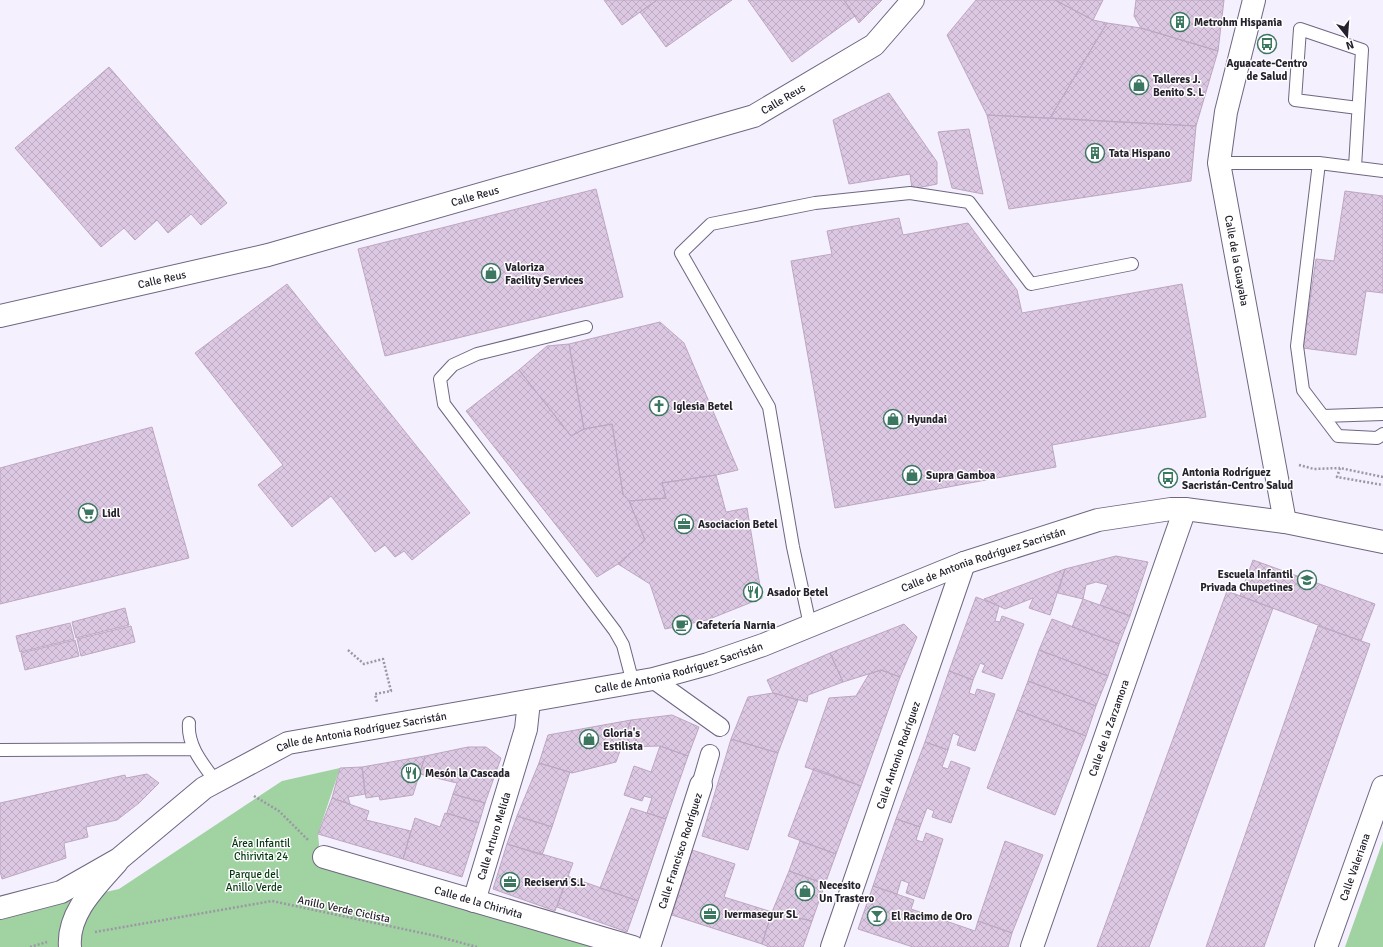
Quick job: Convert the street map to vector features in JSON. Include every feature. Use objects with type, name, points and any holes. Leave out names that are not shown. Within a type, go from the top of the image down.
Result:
[{"type":"street","name":"Calle Reus","points":[[0,316],[268,255],[754,116],[874,45],[913,0]]},
{"type":"street","name":"Calle de la Guayaba","points":[[1254,0],[1226,112],[1219,163],[1285,522]]},
{"type":"street","name":"Calle de Antonia Rodríguez Sacristán","points":[[0,908],[61,892],[119,859],[204,788],[288,743],[643,681],[708,664],[763,645],[964,563],[1098,520],[1171,509],[1185,509],[1285,522],[1383,542]]},
{"type":"street","name":"Calle de la Zarzamora","points":[[1032,947],[1185,509]]},
{"type":"street","name":"Calle Antonio Rodríguez","points":[[832,947],[964,563]]},
{"type":"street","points":[[643,681],[720,727]]},
{"type":"street","name":"Calle Arturo Melida","points":[[474,901],[526,729],[529,701]]},
{"type":"street","name":"Calle Francisco Rodríguez","points":[[649,947],[710,754]]},
{"type":"street","name":"Calle Valeriana","points":[[1326,947],[1383,787]]},
{"type":"street","name":"Calle de la Chirivita","points":[[324,857],[633,947]]},
{"type":"street","points":[[70,947],[69,936],[73,919],[92,890],[119,859]]},
{"type":"lane","points":[[1355,167],[1362,50],[1300,29],[1295,100],[1358,108]]},
{"type":"lane","points":[[1219,163],[1319,164],[1383,171]]},
{"type":"lane","points":[[1319,164],[1297,346],[1303,390],[1338,436],[1377,438],[1383,434]]},
{"type":"lane","points":[[810,625],[793,547],[769,407],[681,253],[711,224],[815,203],[910,194],[969,202],[1031,284],[1132,264]]},
{"type":"lane","points":[[586,327],[477,354],[453,365],[440,379],[444,404],[615,631],[643,681]]},
{"type":"lane","points":[[1323,416],[1383,414]]},
{"type":"lane","points":[[189,723],[188,732],[193,749],[216,782]]},
{"type":"lane","points":[[0,750],[193,749]]},
{"type":"path","points":[[1296,464],[1314,469],[1340,468],[1383,477]]},
{"type":"path","points":[[1340,468],[1337,477],[1383,485]]},
{"type":"path","points":[[348,650],[364,664],[383,659],[391,690],[374,694],[376,702]]},
{"type":"path","points":[[254,796],[279,811],[324,857]]},
{"type":"path","name":"Anillo Verde Ciclista","points":[[88,933],[272,901],[436,936],[477,947]]},
{"type":"path","points":[[30,947],[48,942]]},
{"type":"green space","name":"Parque del Anillo Verde","points":[[340,768],[318,834],[321,866],[600,947],[0,947],[0,916],[119,889],[282,781]]},
{"type":"green space","points":[[1383,841],[1383,947],[1345,947]]},
{"type":"building","points":[[604,0],[657,0],[622,25]]},
{"type":"building","points":[[657,0],[732,0],[666,47],[640,12]]},
{"type":"building","points":[[748,0],[844,0],[855,16],[792,62]]},
{"type":"building","points":[[844,0],[882,0],[859,23]]},
{"type":"building","points":[[976,0],[1055,0],[1093,20],[1107,23],[1050,118],[987,115],[947,35]]},
{"type":"building","points":[[1055,0],[1103,0],[1093,20]]},
{"type":"building","name":"Metrohm Hispania","points":[[1136,0],[1224,0],[1218,51],[1141,28],[1134,16]]},
{"type":"building","name":"Talleres J. Benito S. L","points":[[1107,23],[1141,28],[1218,51],[1196,126],[1050,118]]},
{"type":"building","points":[[109,67],[227,203],[201,225],[191,214],[168,233],[157,220],[135,240],[124,228],[101,247],[15,148]]},
{"type":"building","points":[[889,93],[937,162],[937,184],[912,189],[910,174],[849,184],[833,120]]},
{"type":"building","name":"Tata Hispano","points":[[987,115],[1196,126],[1191,181],[1009,209]]},
{"type":"building","points":[[969,129],[983,194],[952,188],[938,132]]},
{"type":"building","name":"Valoriza Facility Services","points":[[596,189],[623,297],[385,356],[358,249]]},
{"type":"building","points":[[1345,191],[1383,196],[1383,293],[1366,291],[1356,355],[1303,348],[1316,259],[1334,261]]},
{"type":"building","points":[[899,218],[903,235],[968,223],[1017,290],[1022,313],[1182,284],[1206,417],[1052,445],[1056,467],[835,508],[791,261],[832,254],[827,231]]},
{"type":"building","points":[[287,284],[470,513],[412,560],[404,551],[395,557],[385,545],[375,552],[331,496],[292,527],[258,485],[283,465],[195,353]]},
{"type":"building","points":[[660,322],[684,343],[738,470],[716,475],[662,483],[666,498],[629,501],[623,494],[612,424],[584,429],[569,344]]},
{"type":"building","points":[[569,344],[584,429],[571,436],[519,370],[547,346]]},
{"type":"building","points":[[519,370],[571,436],[584,429],[612,424],[623,494],[629,501],[645,540],[618,564],[597,577],[466,411]]},
{"type":"building","name":"Lidl","points":[[152,427],[189,558],[0,604],[0,468]]},
{"type":"building","points":[[716,475],[726,512],[747,508],[762,598],[707,620],[665,629],[650,584],[618,564],[645,540],[629,501],[666,498],[662,483]]},
{"type":"building","points":[[1116,556],[1148,562],[1130,616],[1100,605],[1108,585],[1096,582],[1086,585],[1083,599],[1058,593],[1065,569]]},
{"type":"building","points":[[1253,560],[1375,604],[1361,641],[1240,596]]},
{"type":"building","points":[[1065,569],[1050,615],[1029,608],[1033,598],[1005,609],[984,599]]},
{"type":"building","points":[[1227,591],[1273,608],[1149,947],[1097,947]]},
{"type":"building","points":[[976,597],[999,606],[995,621],[1000,622],[1002,616],[1024,624],[1002,679],[982,672],[985,665],[980,663],[973,680],[949,671]]},
{"type":"building","points":[[1083,599],[1130,616],[1119,644],[1072,627]]},
{"type":"building","points":[[125,608],[129,625],[76,638],[72,622]]},
{"type":"building","points":[[1052,619],[1119,644],[1108,676],[1039,650]]},
{"type":"building","points":[[70,623],[74,639],[20,652],[16,636]]},
{"type":"building","points":[[904,624],[917,637],[900,677],[881,670],[843,682],[830,653]]},
{"type":"building","points":[[131,626],[135,642],[81,656],[77,639]]},
{"type":"building","points":[[1318,626],[1370,644],[1264,947],[1206,947]]},
{"type":"building","points":[[75,640],[79,656],[25,670],[21,653]]},
{"type":"building","points":[[1039,650],[1108,676],[1096,706],[1028,681]]},
{"type":"building","points":[[830,653],[843,682],[808,695],[807,702],[773,693],[767,680]]},
{"type":"building","points":[[881,670],[900,677],[861,786],[805,767],[829,698],[856,696],[869,674]]},
{"type":"building","points":[[949,671],[973,680],[969,693],[975,695],[977,689],[995,694],[975,751],[957,745],[960,736],[953,733],[948,750],[925,742]]},
{"type":"building","points":[[1028,681],[1096,706],[1086,736],[1017,710]]},
{"type":"building","points":[[773,693],[798,700],[778,753],[731,739],[748,697]]},
{"type":"building","points":[[1017,710],[1086,736],[1055,815],[987,788]]},
{"type":"building","points":[[672,715],[699,727],[688,756],[660,746],[621,747],[631,720]]},
{"type":"building","points":[[631,720],[616,762],[572,773],[539,763],[548,735]]},
{"type":"building","points":[[731,739],[778,753],[748,850],[702,836]]},
{"type":"building","points":[[925,742],[948,750],[942,767],[948,769],[951,761],[970,768],[951,823],[932,817],[934,811],[927,808],[920,827],[896,819]]},
{"type":"building","points":[[660,746],[688,756],[666,819],[647,813],[652,798],[644,796],[642,801],[624,795],[634,766],[651,772]]},
{"type":"building","points":[[468,747],[486,747],[501,758],[485,803],[453,794],[457,783],[420,774],[425,756]]},
{"type":"building","points":[[425,756],[413,795],[380,800],[379,796],[366,798],[362,767]]},
{"type":"building","points":[[539,763],[570,772],[552,827],[517,816]]},
{"type":"building","points":[[362,767],[365,794],[348,797],[350,804],[332,798],[340,768]]},
{"type":"building","points":[[814,768],[861,786],[836,854],[788,836]]},
{"type":"building","points":[[147,774],[159,783],[139,803],[117,820],[86,827],[88,837],[64,843],[66,858],[2,879],[0,871],[0,803],[125,775],[126,778]]},
{"type":"building","points":[[453,794],[485,803],[479,823],[447,813]]},
{"type":"building","points":[[332,798],[369,811],[366,820],[411,831],[403,859],[318,834]]},
{"type":"building","points":[[631,808],[666,819],[638,901],[600,888]]},
{"type":"building","points":[[445,813],[479,823],[462,877],[403,859],[415,818],[440,827]]},
{"type":"building","points":[[517,816],[552,827],[542,855],[507,844]]},
{"type":"building","points":[[896,819],[920,827],[916,840],[923,842],[926,833],[943,839],[924,899],[906,893],[909,883],[901,880],[897,894],[873,886]]},
{"type":"building","points":[[800,841],[836,854],[825,884],[789,871]]},
{"type":"building","points":[[1005,841],[1043,855],[1012,933],[978,921]]},
{"type":"building","points":[[507,844],[573,863],[555,911],[493,889]]},
{"type":"building","points":[[692,850],[735,864],[724,897],[772,912],[762,944],[672,915]]},
{"type":"building","points":[[789,871],[825,884],[812,921],[772,912]]},
{"type":"building","points":[[567,876],[638,901],[627,932],[557,907]]},
{"type":"building","points":[[873,886],[914,900],[911,909],[975,931],[978,921],[1012,933],[1008,947],[913,947],[858,929]]},
{"type":"building","points":[[772,912],[812,921],[803,947],[769,947],[762,944]]},
{"type":"place","name":"Metrohm Hispania","points":[[1180,22]]},
{"type":"place","name":"Aguacate-Centro de Salud","points":[[1267,44]]},
{"type":"place","name":"Talleres J. Benito S. L","points":[[1139,85]]},
{"type":"place","name":"Tata Hispano","points":[[1095,153]]},
{"type":"place","name":"Valoriza Facility Services","points":[[491,273]]},
{"type":"place","name":"Iglesia Betel","points":[[659,406]]},
{"type":"place","name":"Hyundai","points":[[893,419]]},
{"type":"place","name":"Supra Gamboa","points":[[912,475]]},
{"type":"place","name":"Antonia Rodríguez Sacristán-Centro Salud","points":[[1168,478]]},
{"type":"place","name":"Lidl","points":[[88,513]]},
{"type":"place","name":"Asociacion Betel","points":[[684,524]]},
{"type":"place","name":"Escuela Infantil Privada Chupetines","points":[[1307,580]]},
{"type":"place","name":"Asador Betel","points":[[753,592]]},
{"type":"place","name":"Cafetería Narnia","points":[[682,625]]},
{"type":"place","name":"Gloria's Estilista","points":[[589,739]]},
{"type":"place","name":"Mesón la Cascada","points":[[411,773]]},
{"type":"place","name":"Reciservi S.L","points":[[510,882]]},
{"type":"place","name":"Necesito Un Trastero","points":[[805,891]]},
{"type":"place","name":"Ivermasegur SL","points":[[710,914]]},
{"type":"place","name":"El Racimo de Oro","points":[[877,916]]},
{"type":"park label","name":"Área Infantil Chirivita 24","points":[[261,849]]}]
